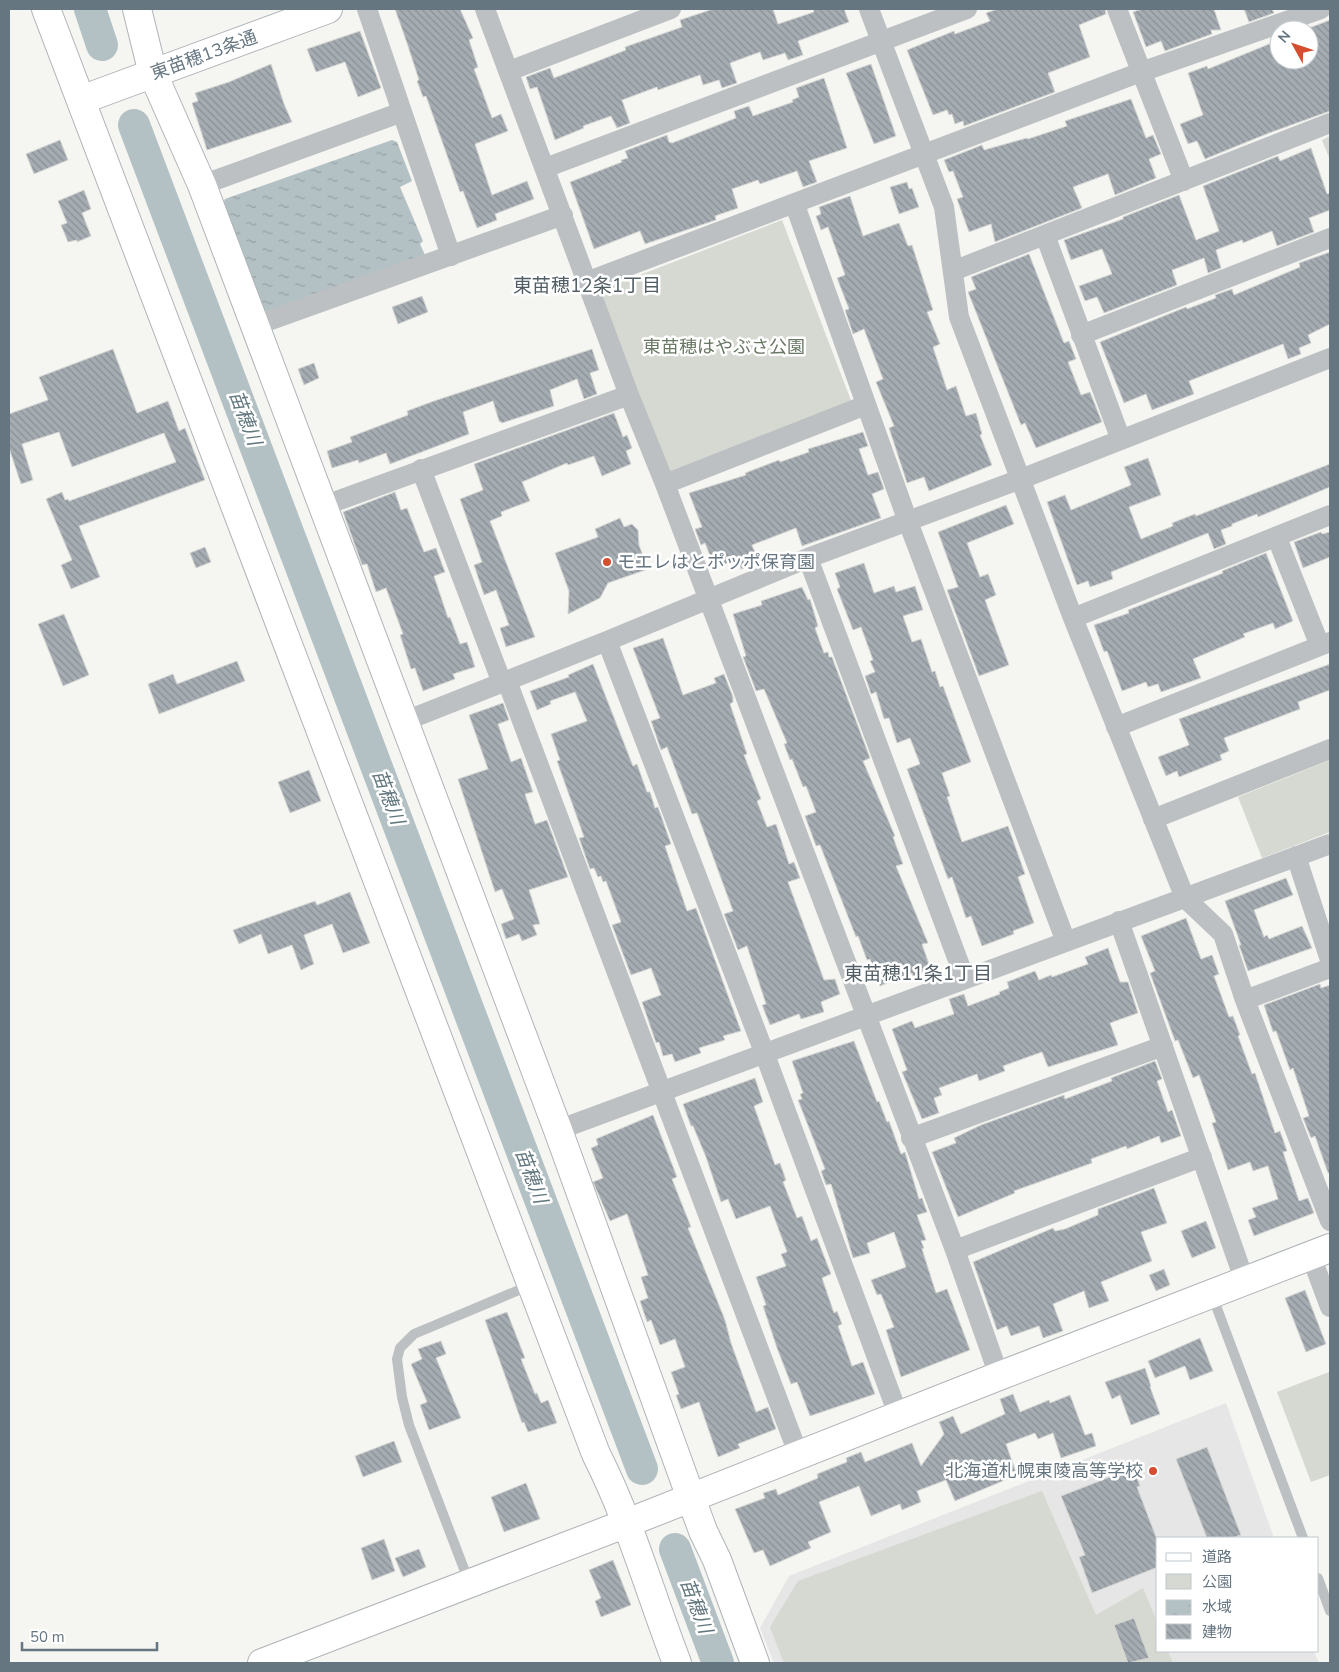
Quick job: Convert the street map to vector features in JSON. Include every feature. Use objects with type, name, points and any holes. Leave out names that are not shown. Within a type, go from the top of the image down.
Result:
[{"type":"street","points":[[46,9],[596,1454],[614,1490],[627,1523],[677,1663]]},
{"type":"street","points":[[137,9],[153,74],[202,185],[558,1130],[691,1498],[756,1663]]},
{"type":"street","name":"東苗穂13条通","points":[[81,100],[328,9]]},
{"type":"street","points":[[367,9],[451,256]]},
{"type":"street","points":[[485,9],[563,215],[586,282],[665,484],[706,599],[955,1250],[999,1376]]},
{"type":"street","points":[[509,72],[671,9]]},
{"type":"street","points":[[869,9],[944,207],[959,317],[1073,618],[1185,898],[1222,934],[1245,1000],[1330,1221]]},
{"type":"street","points":[[545,168],[967,9]]},
{"type":"street","points":[[1117,9],[1184,181]]},
{"type":"street","points":[[586,282],[795,205],[1140,72],[1321,9]]},
{"type":"street","points":[[202,185],[402,112]]},
{"type":"street","points":[[953,271],[1330,123]]},
{"type":"street","points":[[795,205],[907,519],[1066,942]]},
{"type":"street","points":[[254,326],[563,215]]},
{"type":"street","points":[[1045,234],[1121,440]]},
{"type":"street","points":[[1081,335],[1330,238]]},
{"type":"street","points":[[405,721],[608,641],[706,599],[907,519],[1021,479],[1330,358]]},
{"type":"street","points":[[323,506],[420,469],[629,395]]},
{"type":"street","points":[[665,484],[866,405]]},
{"type":"street","points":[[420,469],[504,682],[799,1456]]},
{"type":"street","points":[[1073,618],[1277,538],[1330,515]]},
{"type":"street","points":[[1116,727],[1325,644],[1277,538]]},
{"type":"street","points":[[808,558],[965,979]]},
{"type":"street","points":[[608,641],[764,1052],[899,1417]]},
{"type":"street","points":[[1152,819],[1330,749]]},
{"type":"street","points":[[558,1130],[764,1052],[1330,844]]},
{"type":"street","points":[[1296,856],[1330,960]]},
{"type":"street","points":[[1119,921],[1245,1282]]},
{"type":"street","points":[[1245,1000],[1330,968]]},
{"type":"street","points":[[912,1138],[1163,1046]]},
{"type":"street","points":[[955,1250],[1202,1157]]},
{"type":"street","points":[[262,1663],[627,1523],[999,1376],[1321,1252],[1330,1307]]},
{"type":"lane","points":[[470,1583],[409,1425],[402,1397],[397,1359],[400,1348],[414,1334],[532,1285]]},
{"type":"lane","points":[[1212,1294],[1303,1537]]},
{"type":"lane","points":[[1319,1581],[1330,1611]]},
{"type":"shaded area","name":"北海道札幌東陵高等学校","points":[[1226,1403],[1274,1537],[1156,1537],[1156,1652],[1314,1652],[1319,1663],[774,1663],[760,1628],[789,1576]]},
{"type":"green space","points":[[1330,136],[1330,160],[1322,140]]},
{"type":"green space","name":"東苗穂はやぶさ公園","points":[[782,220],[852,403],[666,475],[596,292]]},
{"type":"green space","points":[[1330,760],[1330,832],[1262,858],[1238,797]]},
{"type":"green space","points":[[1329,1372],[1330,1475],[1311,1482],[1277,1392]]},
{"type":"green space","points":[[1042,1491],[1096,1615],[1143,1588],[1156,1619],[1156,1652],[1168,1652],[1173,1663],[784,1663],[770,1627],[798,1581]]},
{"type":"water","points":[[392,140],[397,142],[412,181],[400,187],[423,241],[420,244],[425,255],[269,313],[262,309],[223,204],[225,199]]},
{"type":"building","points":[[395,9],[460,9],[473,38],[469,40],[478,67],[474,69],[492,118],[501,114],[508,131],[475,144],[492,195],[527,181],[534,199],[495,214],[497,220],[477,228],[463,191],[460,192],[426,96],[423,97],[417,81],[419,80]]},
{"type":"building","points":[[713,9],[773,9],[778,24],[814,12],[813,9],[844,9],[849,22],[798,41],[803,55],[788,60],[785,53],[763,60],[760,52],[730,63],[737,83],[722,88],[719,80],[703,85],[700,75],[658,90],[657,87],[622,100],[630,123],[617,128],[611,116],[583,126],[584,128],[555,140],[537,87],[530,89],[526,77],[550,68],[554,78],[626,50],[625,47],[682,27],[680,20]]},
{"type":"building","points":[[998,9],[1105,9],[1106,14],[1079,25],[1090,57],[1048,73],[1055,92],[964,126],[963,121],[955,124],[952,114],[949,115],[947,110],[933,115],[907,50],[954,31],[955,34],[990,21],[986,13]]},
{"type":"building","points":[[1142,9],[1214,9],[1221,30],[1211,30],[1212,34],[1165,51],[1161,41],[1146,47],[1133,12]]},
{"type":"building","points":[[1244,9],[1272,9],[1274,13],[1249,22]]},
{"type":"building","points":[[1330,20],[1330,111],[1205,159],[1197,141],[1188,144],[1180,124],[1203,115],[1188,73],[1207,66],[1208,69],[1269,44],[1269,70],[1319,70],[1319,24]]},
{"type":"building","points":[[360,31],[381,88],[358,97],[345,62],[316,72],[307,49]]},
{"type":"building","points":[[271,64],[292,122],[207,150],[192,103],[198,101],[195,93],[229,82]]},
{"type":"building","points":[[871,64],[896,136],[874,144],[846,73]]},
{"type":"building","points":[[824,78],[847,148],[809,161],[817,182],[803,187],[797,171],[760,184],[758,180],[732,189],[738,208],[715,216],[716,220],[645,244],[640,231],[594,249],[570,182],[622,162],[621,160],[628,158],[625,151],[667,135],[669,142],[672,143],[736,118],[734,111],[749,106],[753,116],[793,102],[792,100],[799,97],[796,88]]},
{"type":"building","points":[[1131,99],[1146,138],[1153,135],[1161,154],[1149,159],[1156,178],[1115,195],[1108,174],[1073,187],[1082,208],[995,242],[991,224],[969,232],[957,199],[963,197],[953,171],[949,172],[944,160],[982,145],[984,150],[1028,139],[1067,126],[1065,121]]},
{"type":"building","points":[[60,140],[68,160],[34,174],[26,154]]},
{"type":"building","points":[[1311,148],[1327,194],[1330,193],[1330,210],[1309,218],[1314,232],[1277,246],[1272,231],[1243,243],[1242,240],[1216,250],[1221,268],[1208,273],[1204,258],[1172,270],[1177,285],[1104,313],[1097,297],[1085,301],[1079,286],[1112,274],[1102,249],[1071,260],[1064,240],[1123,219],[1123,217],[1179,195],[1196,240],[1219,231],[1203,186],[1278,156],[1280,161]]},
{"type":"building","points":[[907,182],[909,189],[912,188],[919,207],[899,214],[890,187]]},
{"type":"building","points":[[84,190],[91,209],[82,213],[91,236],[77,242],[77,240],[68,242],[61,225],[67,223],[58,201]]},
{"type":"building","points":[[850,196],[863,236],[899,223],[908,246],[912,245],[933,310],[927,312],[940,344],[933,347],[947,390],[956,386],[966,416],[976,413],[982,434],[980,435],[992,465],[929,491],[924,477],[907,483],[889,428],[894,426],[876,382],[883,379],[864,329],[853,334],[845,310],[849,309],[837,278],[845,275],[828,227],[821,230],[816,216],[821,214],[819,207]]},
{"type":"building","points":[[1330,252],[1330,324],[1308,335],[1311,343],[1299,348],[1301,354],[1288,359],[1283,344],[1189,381],[1194,394],[1152,410],[1146,394],[1124,403],[1100,342],[1186,307],[1187,309],[1216,298],[1215,295],[1232,289],[1234,295],[1300,267],[1299,263]]},
{"type":"building","points":[[1029,254],[1064,343],[1069,341],[1076,359],[1068,362],[1081,395],[1090,392],[1102,422],[1036,448],[1025,423],[1021,425],[968,292],[976,289],[971,277]]},
{"type":"building","points":[[422,296],[428,312],[398,324],[392,307]]},
{"type":"building","points":[[113,349],[137,413],[168,401],[179,431],[185,428],[205,480],[79,526],[100,577],[71,589],[61,565],[72,560],[46,499],[62,492],[65,500],[68,499],[69,501],[176,462],[164,433],[72,467],[59,432],[22,444],[33,480],[21,484],[9,448],[9,414],[48,400],[39,377]]},
{"type":"building","points":[[592,349],[599,370],[590,373],[597,394],[584,399],[577,379],[550,390],[554,406],[502,423],[499,421],[493,401],[463,412],[469,434],[390,464],[386,453],[359,463],[358,460],[332,468],[327,451],[352,442],[350,437],[408,415],[407,411],[434,401]]},
{"type":"building","points":[[314,363],[319,378],[304,385],[298,369]]},
{"type":"building","points":[[614,413],[623,437],[627,435],[632,448],[626,451],[631,464],[602,476],[594,456],[568,465],[567,463],[522,482],[530,501],[501,512],[502,516],[490,521],[535,637],[506,647],[500,628],[509,625],[496,590],[484,595],[474,565],[482,562],[460,499],[483,490],[474,464]]},
{"type":"building","points":[[863,432],[868,446],[859,449],[868,475],[878,472],[884,489],[872,494],[881,518],[802,546],[796,528],[752,545],[759,563],[741,569],[738,559],[715,568],[705,543],[701,545],[695,529],[702,527],[689,493],[746,475],[745,473],[779,460],[780,462],[809,452],[808,449]]},
{"type":"building","points":[[1148,458],[1161,495],[1129,507],[1141,539],[1173,526],[1172,523],[1195,514],[1196,516],[1330,464],[1330,487],[1258,517],[1257,514],[1232,524],[1232,526],[1221,530],[1226,544],[1214,549],[1208,533],[1111,572],[1113,579],[1090,587],[1088,581],[1077,585],[1047,502],[1065,495],[1071,510],[1131,485],[1124,467]]},
{"type":"building","points":[[395,492],[401,510],[407,508],[424,552],[436,548],[445,572],[434,576],[448,618],[450,617],[460,644],[467,642],[475,667],[453,674],[455,679],[423,691],[415,668],[411,669],[400,635],[403,634],[386,588],[376,592],[367,564],[362,565],[343,512]]},
{"type":"building","points":[[1006,505],[1014,524],[967,543],[980,577],[988,574],[996,595],[985,600],[1009,665],[979,676],[947,590],[958,587],[938,532]]},
{"type":"building","points":[[620,518],[624,527],[632,524],[638,530],[639,545],[648,569],[608,583],[600,598],[568,614],[569,591],[555,553],[598,537],[595,529]]},
{"type":"building","points":[[1321,532],[1322,534],[1330,532],[1330,557],[1303,568],[1294,542]]},
{"type":"building","points":[[205,547],[211,562],[196,568],[190,553]]},
{"type":"building","points":[[1266,553],[1293,621],[1275,629],[1273,623],[1243,634],[1245,637],[1193,659],[1201,678],[1161,692],[1158,684],[1148,687],[1146,682],[1122,691],[1107,651],[1104,652],[1094,625],[1129,613],[1128,610],[1223,573],[1222,571]]},
{"type":"building","points":[[864,563],[874,593],[894,586],[896,592],[915,586],[923,610],[903,616],[912,642],[921,639],[932,672],[935,671],[940,687],[943,686],[971,762],[942,773],[950,796],[947,797],[962,842],[1008,826],[1025,874],[1018,877],[1034,923],[1013,931],[1014,934],[982,946],[971,916],[966,918],[952,877],[948,879],[907,769],[920,764],[910,738],[897,743],[889,718],[884,719],[876,692],[871,694],[865,676],[875,672],[870,661],[873,660],[861,627],[853,630],[837,589],[840,587],[835,573]]},
{"type":"building","points":[[802,587],[808,600],[810,599],[818,626],[815,628],[824,653],[828,652],[829,657],[832,657],[870,758],[863,761],[895,836],[893,837],[903,864],[896,866],[928,943],[922,944],[931,970],[913,976],[912,973],[880,986],[870,959],[867,960],[858,936],[856,937],[820,845],[816,846],[805,816],[816,812],[806,786],[803,787],[792,759],[790,760],[784,744],[787,743],[764,689],[756,691],[743,657],[746,656],[733,614],[762,605],[761,601]]},
{"type":"building","points":[[64,614],[89,675],[63,686],[38,624]]},
{"type":"building","points":[[663,638],[683,695],[716,683],[714,678],[724,674],[733,697],[733,702],[730,704],[747,754],[744,755],[761,799],[757,801],[767,827],[776,824],[789,864],[794,862],[800,878],[788,882],[824,980],[835,979],[840,994],[821,1002],[824,1012],[801,1019],[799,1014],[770,1025],[762,1005],[766,1004],[747,946],[738,950],[724,914],[733,911],[697,813],[692,814],[667,747],[661,750],[651,721],[660,718],[633,648]]},
{"type":"building","points":[[237,661],[245,681],[159,714],[148,684],[173,674],[177,684]]},
{"type":"building","points":[[593,664],[633,766],[637,764],[647,792],[650,792],[655,808],[658,807],[671,844],[665,846],[687,911],[696,908],[741,1031],[723,1036],[725,1040],[699,1048],[701,1053],[675,1062],[672,1054],[663,1056],[659,1042],[656,1043],[642,1002],[661,995],[651,968],[631,975],[612,925],[621,922],[606,881],[603,882],[601,876],[598,877],[594,868],[590,869],[579,838],[584,837],[557,761],[560,760],[551,734],[587,721],[575,692],[550,701],[551,704],[537,710],[530,691],[569,677],[568,675]]},
{"type":"building","points":[[1330,664],[1330,690],[1298,702],[1300,709],[1224,738],[1229,751],[1220,755],[1222,760],[1179,777],[1177,771],[1166,776],[1158,757],[1189,745],[1179,719]]},
{"type":"building","points":[[503,703],[509,720],[498,724],[511,762],[521,758],[533,792],[525,794],[535,824],[547,820],[568,877],[529,890],[540,924],[533,925],[537,935],[522,941],[519,934],[506,939],[501,924],[514,919],[502,889],[495,892],[458,779],[488,769],[469,715]]},
{"type":"building","points":[[309,770],[321,801],[290,813],[278,782]]},
{"type":"building","points":[[1286,878],[1293,895],[1254,910],[1264,937],[1267,935],[1269,939],[1302,926],[1312,948],[1248,971],[1225,901]]},
{"type":"building","points":[[350,892],[370,943],[343,953],[332,924],[304,935],[314,964],[301,970],[292,945],[268,954],[261,934],[239,944],[233,930],[315,901],[317,905]]},
{"type":"building","points":[[1186,918],[1201,959],[1212,955],[1219,974],[1214,976],[1229,1017],[1233,1016],[1240,1035],[1238,1036],[1252,1074],[1255,1073],[1275,1133],[1280,1131],[1287,1151],[1283,1152],[1299,1201],[1308,1198],[1314,1213],[1254,1236],[1248,1220],[1256,1217],[1252,1208],[1278,1199],[1268,1166],[1253,1171],[1250,1162],[1228,1170],[1212,1123],[1216,1122],[1199,1075],[1193,1078],[1178,1040],[1175,1041],[1150,973],[1155,971],[1141,936]]},
{"type":"building","points":[[1108,948],[1120,982],[1128,982],[1138,1013],[1110,1023],[1118,1045],[1048,1067],[1042,1052],[1003,1066],[1005,1071],[979,1081],[977,1074],[939,1088],[942,1095],[934,1098],[939,1113],[922,1119],[902,1072],[907,1070],[892,1029],[912,1021],[915,1028],[954,1014],[949,999],[964,994],[968,1006],[1000,994],[999,992],[1009,988],[1007,982],[1035,971],[1039,980],[1051,975],[1052,977],[1088,964],[1085,957]]},
{"type":"building","points":[[1320,984],[1321,988],[1330,985],[1330,1173],[1328,1173],[1315,1136],[1311,1138],[1303,1118],[1309,1116],[1293,1068],[1290,1070],[1276,1031],[1273,1032],[1264,1005]]},
{"type":"building","points":[[854,1041],[877,1102],[879,1101],[887,1122],[889,1121],[901,1154],[905,1152],[919,1199],[922,1198],[927,1212],[917,1215],[926,1240],[921,1241],[924,1248],[922,1249],[936,1293],[947,1289],[970,1350],[901,1377],[886,1330],[894,1327],[881,1294],[877,1295],[871,1280],[906,1267],[894,1232],[867,1243],[870,1253],[853,1258],[831,1184],[826,1185],[821,1171],[825,1169],[798,1100],[802,1099],[800,1094],[803,1093],[792,1061]]},
{"type":"building","points":[[1155,1061],[1162,1079],[1157,1081],[1168,1112],[1172,1110],[1181,1136],[1161,1143],[1159,1136],[1127,1149],[1126,1146],[1091,1159],[1092,1163],[1014,1191],[1015,1193],[958,1217],[932,1152],[956,1143],[954,1138],[981,1125],[1064,1095],[1065,1099],[1112,1081],[1111,1078]]},
{"type":"building","points":[[755,1078],[763,1102],[754,1106],[775,1165],[780,1163],[786,1180],[783,1182],[797,1218],[802,1216],[811,1241],[817,1238],[831,1274],[822,1278],[834,1313],[837,1311],[842,1324],[838,1326],[852,1366],[863,1362],[875,1394],[810,1416],[797,1382],[791,1384],[777,1348],[763,1306],[766,1305],[756,1277],[786,1266],[781,1254],[787,1252],[770,1206],[736,1219],[728,1199],[721,1202],[706,1157],[683,1104]]},
{"type":"building","points":[[653,1115],[677,1177],[672,1179],[691,1227],[688,1228],[725,1320],[731,1343],[756,1412],[768,1407],[776,1429],[738,1444],[740,1448],[718,1457],[699,1402],[681,1409],[676,1395],[679,1394],[671,1372],[685,1367],[675,1339],[660,1345],[651,1320],[647,1322],[640,1301],[648,1298],[641,1277],[648,1275],[627,1214],[610,1221],[593,1182],[603,1178],[591,1148],[598,1145],[596,1139]]},
{"type":"building","points":[[1154,1188],[1167,1223],[1141,1232],[1152,1261],[1101,1282],[1109,1301],[1089,1308],[1084,1291],[1053,1304],[1063,1331],[1043,1338],[1039,1326],[1011,1336],[1007,1326],[997,1330],[973,1262],[1053,1228],[1055,1231],[1065,1229],[1098,1215],[1098,1209]]},
{"type":"building","points":[[1206,1221],[1216,1248],[1192,1258],[1181,1231]]},
{"type":"building","points":[[1164,1269],[1170,1285],[1156,1291],[1149,1275]]},
{"type":"building","points":[[1305,1290],[1326,1344],[1306,1352],[1285,1298]]},
{"type":"building","points":[[507,1312],[525,1358],[521,1359],[535,1394],[537,1393],[541,1403],[548,1400],[557,1423],[528,1432],[524,1422],[522,1423],[485,1320]]},
{"type":"building","points":[[1200,1338],[1213,1371],[1190,1380],[1185,1366],[1155,1378],[1148,1361]]},
{"type":"building","points":[[441,1341],[446,1354],[436,1358],[461,1418],[429,1430],[420,1405],[427,1402],[411,1364],[422,1359],[418,1349]]},
{"type":"building","points":[[1145,1368],[1160,1414],[1131,1425],[1120,1395],[1112,1399],[1105,1382]]},
{"type":"building","points":[[1013,1394],[1020,1412],[1049,1400],[1050,1403],[1070,1395],[1085,1435],[1092,1433],[1096,1446],[1061,1458],[1053,1433],[1038,1439],[1035,1433],[1006,1444],[1017,1475],[955,1501],[946,1480],[917,1491],[921,1502],[902,1510],[900,1504],[871,1516],[859,1486],[819,1502],[831,1532],[808,1542],[811,1548],[770,1566],[763,1550],[754,1553],[735,1509],[765,1498],[763,1493],[776,1489],[778,1495],[818,1478],[817,1474],[847,1462],[846,1458],[861,1452],[865,1462],[912,1443],[921,1466],[944,1434],[939,1422],[953,1416],[961,1434],[1005,1414],[1000,1399]]},
{"type":"building","points":[[394,1441],[402,1462],[363,1477],[355,1456]]},
{"type":"building","points":[[1207,1447],[1241,1535],[1235,1537],[1207,1537],[1176,1459]]},
{"type":"building","points":[[1133,1468],[1140,1486],[1137,1487],[1156,1537],[1156,1568],[1092,1593],[1079,1557],[1085,1555],[1061,1496]]},
{"type":"building","points":[[526,1483],[540,1519],[504,1532],[491,1497]]},
{"type":"building","points":[[384,1539],[395,1571],[372,1580],[361,1548]]},
{"type":"building","points":[[419,1549],[426,1567],[403,1577],[395,1558]]},
{"type":"building","points":[[613,1560],[631,1605],[601,1617],[595,1601],[601,1598],[589,1570]]},
{"type":"building","points":[[1134,1618],[1149,1658],[1128,1663],[1114,1625]]},
{"type":"waterway","name":"苗穂川","points":[[90,9],[102,45]]},
{"type":"waterway","name":"苗穂川","points":[[134,125],[642,1469]]},
{"type":"waterway","name":"苗穂川","points":[[675,1549],[718,1663]]},
{"type":"place","name":"モエレはとポッポ保育園","points":[[607,562]]},
{"type":"place","name":"北海道札幌東陵高等学校","points":[[1153,1471]]},
{"type":"district","name":"東苗穂12条1丁目","points":[[587,286]]},
{"type":"district","name":"東苗穂11条1丁目","points":[[918,974]]}]
